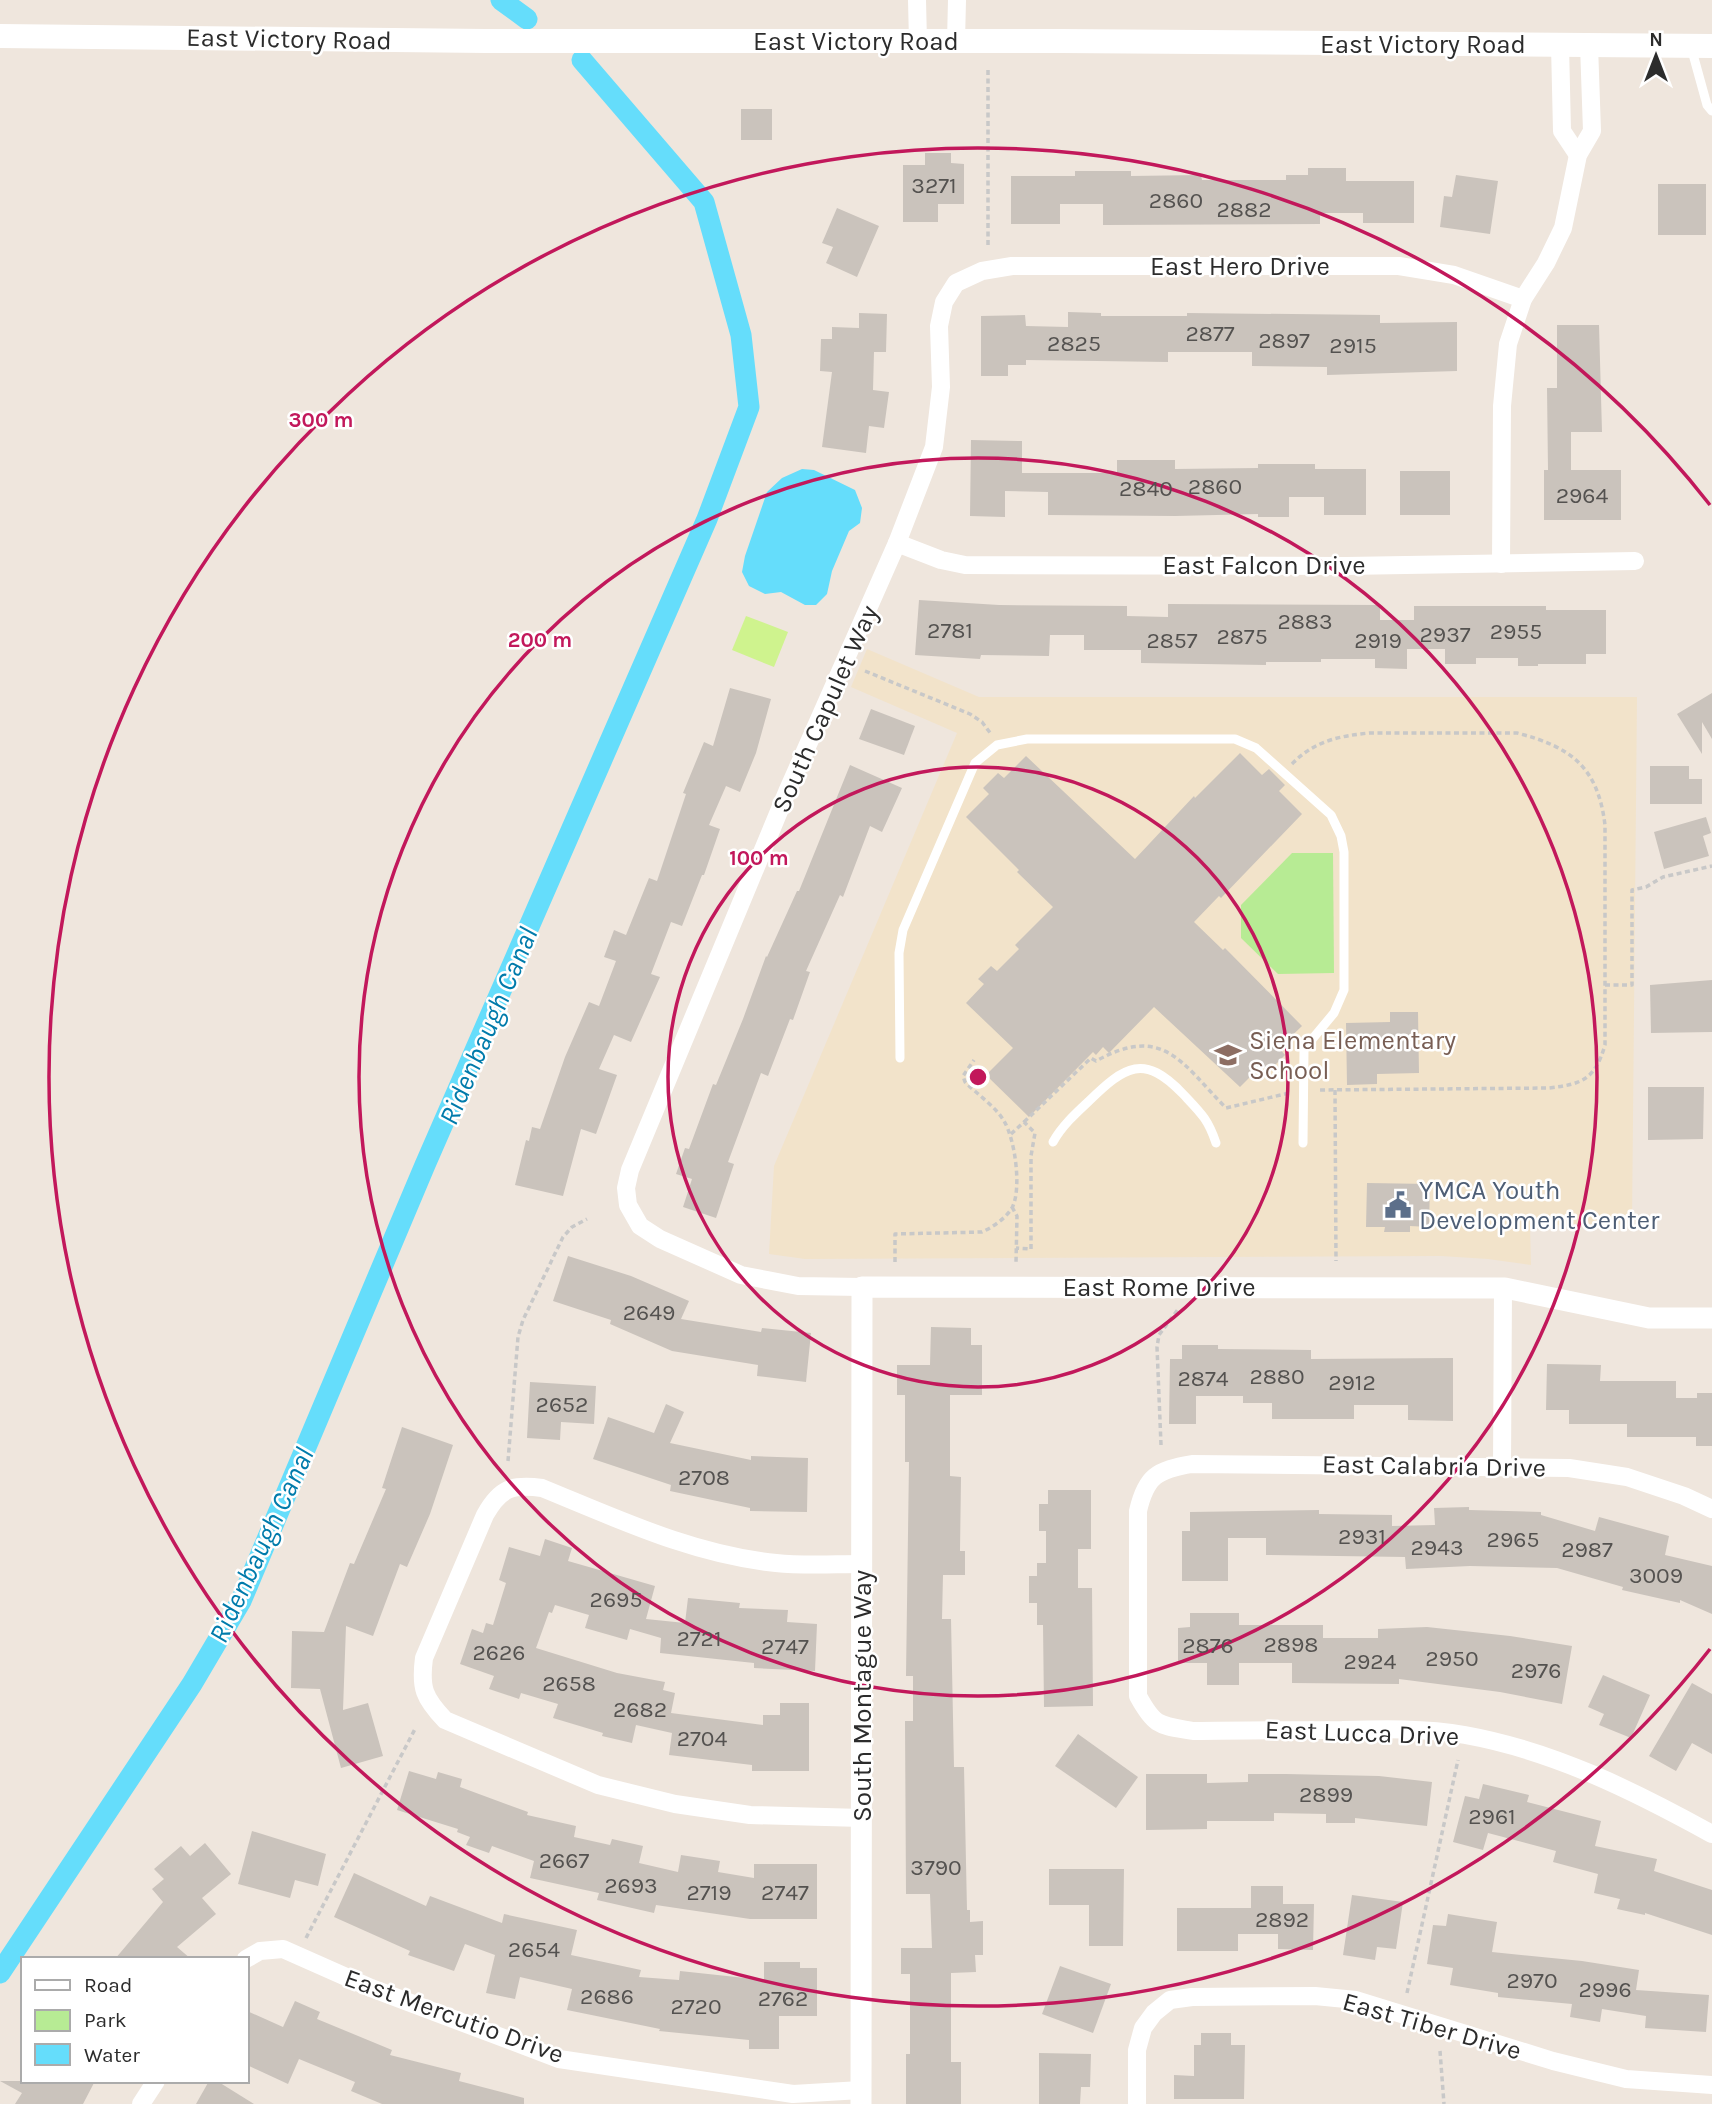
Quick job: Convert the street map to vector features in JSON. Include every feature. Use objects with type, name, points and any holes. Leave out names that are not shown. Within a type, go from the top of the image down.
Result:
[{"type":"main road","name":"East Victory Road","points":[[0,36],[486,41],[1701,46]]},
{"type":"street","points":[[917,0],[918,41]]},
{"type":"street","points":[[957,0],[957,41]]},
{"type":"street","points":[[1560,45],[1562,131],[1578,155]]},
{"type":"street","points":[[1501,564],[1502,406],[1508,344],[1523,299],[1546,263],[1563,228],[1578,155],[1592,131],[1589,45]]},
{"type":"street","name":"East Hero Drive","points":[[956,283],[982,271],[1012,266],[1399,266],[1454,275],[1523,299]]},
{"type":"street","name":"South Capulet Way","points":[[628,1205],[626,1188],[630,1170],[787,792],[897,542],[934,447],[941,387],[939,326],[944,302],[956,283]]},
{"type":"street","name":"East Falcon Drive","points":[[897,542],[942,560],[965,565],[1501,564],[1635,561]]},
{"type":"street","name":"East Rome Drive","points":[[628,1205],[640,1226],[660,1239],[741,1275],[798,1286],[1503,1288],[1649,1318],[1712,1318]]},
{"type":"street","name":"South Montague Way","points":[[862,1287],[862,2097]]},
{"type":"street","points":[[1502,1467],[1503,1288]]},
{"type":"street","name":"East Calabria Drive","points":[[1160,1726],[1148,1714],[1138,1696],[1138,1511],[1143,1493],[1152,1477],[1171,1468],[1192,1464],[1569,1468],[1627,1476],[1712,1509]]},
{"type":"street","points":[[862,1564],[776,1563],[706,1550],[642,1529],[542,1488],[524,1486],[507,1489],[494,1499],[485,1515],[424,1658],[423,1690],[431,1705],[445,1720],[598,1785],[675,1804],[750,1815],[862,1818]]},
{"type":"street","name":"East Lucca Drive","points":[[1160,1726],[1192,1731],[1399,1729],[1463,1735],[1524,1749],[1577,1768],[1626,1788],[1712,1835]]},
{"type":"street","name":"East Mercutio Drive","points":[[253,1955],[283,1949],[371,1988],[559,2059],[793,2094],[862,2097]]},
{"type":"street","name":"East Tiber Drive","points":[[1137,2104],[1137,2050],[1143,2028],[1154,2013],[1171,2000],[1192,1997],[1315,1996],[1356,2000],[1553,2061],[1614,2076],[1712,2085]]},
{"type":"street","points":[[141,2104],[155,2083]]},
{"type":"lane","points":[[1701,46],[1707,106],[1712,111]]},
{"type":"lane","points":[[900,1058],[899,953],[904,930],[975,763],[997,746],[1027,739],[1235,739],[1256,747],[1331,815],[1341,836],[1343,990],[1334,1013],[1304,1049],[1303,1143]]},
{"type":"lane","points":[[1053,1142],[1061,1129],[1113,1077],[1141,1068],[1157,1072],[1171,1082],[1208,1120],[1216,1143]]},
{"type":"path","points":[[988,67],[988,245]]},
{"type":"path","points":[[865,671],[970,715],[982,722],[997,746]]},
{"type":"path","points":[[1284,773],[1303,752],[1347,735],[1517,733],[1540,739],[1564,750],[1581,764],[1594,781],[1602,804],[1605,825],[1605,1045],[1599,1064],[1588,1077],[1572,1086],[1549,1088],[1303,1090]]},
{"type":"path","points":[[1605,985],[1632,985],[1632,890],[1646,887],[1662,877],[1712,866]]},
{"type":"path","points":[[895,1262],[895,1234],[982,1232],[994,1227],[1012,1207],[1016,1158],[1011,1134],[1003,1119],[971,1088],[963,1076],[974,1060]]},
{"type":"path","points":[[967,1092],[971,1088]]},
{"type":"path","points":[[1335,1090],[1336,1261]]},
{"type":"path","points":[[1011,1134],[1024,1122],[1035,1133],[1031,1156],[1031,1249],[1016,1248]]},
{"type":"path","points":[[1012,1207],[1017,1216],[1016,1262]]},
{"type":"path","points":[[508,1461],[518,1337],[523,1320],[563,1237],[572,1227],[587,1219]]},
{"type":"path","points":[[1161,1445],[1157,1347],[1159,1335],[1179,1308]]},
{"type":"path","points":[[304,1942],[415,1729]]},
{"type":"path","points":[[1406,1993],[1458,1760]]},
{"type":"path","points":[[1440,2051],[1444,2104]]},
{"type":"shaded area","name":"Siena Elementary School","points":[[867,649],[979,697],[1637,697],[1632,1224],[1530,1225],[1531,1265],[1441,1256],[805,1259],[769,1254],[774,1166],[957,733],[851,687]]},
{"type":"green space","points":[[746,616],[788,632],[774,667],[732,650]]},
{"type":"green space","points":[[1292,853],[1333,853],[1334,973],[1278,974],[1241,938],[1241,905]]},
{"type":"water","points":[[802,469],[814,470],[855,490],[862,508],[860,523],[849,531],[832,571],[827,594],[816,605],[805,605],[781,592],[765,594],[749,586],[742,572],[767,492],[782,478]]},
{"type":"building","points":[[741,109],[772,109],[772,140],[741,140]]},
{"type":"building","points":[[925,153],[951,153],[951,163],[964,164],[964,204],[938,204],[938,222],[903,222],[903,165],[925,165]]},
{"type":"building","points":[[1308,168],[1346,168],[1346,181],[1414,181],[1414,223],[1363,223],[1363,213],[1320,213],[1320,224],[1103,225],[1103,204],[1060,204],[1060,224],[1011,224],[1011,176],[1075,176],[1075,171],[1131,171],[1131,176],[1201,175],[1202,180],[1286,180],[1286,175],[1308,175]]},
{"type":"building","points":[[1456,175],[1498,181],[1490,234],[1440,227],[1444,196],[1452,197]]},
{"type":"building","points":[[1658,184],[1706,184],[1706,235],[1658,235]]},
{"type":"building","points":[[837,208],[879,226],[857,277],[826,263],[833,247],[822,243]]},
{"type":"building","points":[[1068,312],[1101,313],[1101,316],[1187,316],[1187,313],[1380,315],[1380,323],[1457,322],[1457,371],[1327,375],[1327,367],[1252,366],[1252,352],[1168,352],[1168,362],[1026,360],[1026,365],[1008,365],[1008,376],[981,376],[981,316],[1025,315],[1026,326],[1068,327]]},
{"type":"building","points":[[859,313],[887,314],[886,352],[874,352],[873,390],[889,392],[884,428],[869,426],[866,453],[822,447],[832,372],[820,371],[821,339],[832,339],[832,327],[859,328]]},
{"type":"building","points":[[1557,325],[1599,325],[1602,432],[1571,432],[1571,470],[1621,470],[1621,520],[1544,520],[1544,470],[1548,470],[1547,388],[1557,388]]},
{"type":"building","points":[[971,440],[1022,441],[1022,473],[1117,473],[1117,460],[1175,460],[1175,469],[1315,464],[1315,469],[1366,469],[1366,515],[1324,515],[1324,497],[1289,497],[1289,517],[1258,517],[1258,514],[1048,515],[1048,492],[1005,491],[1005,517],[970,516]]},
{"type":"building","points":[[1400,471],[1450,471],[1450,515],[1400,515]]},
{"type":"building","points":[[919,600],[999,605],[1127,606],[1127,616],[1168,617],[1168,604],[1380,605],[1380,620],[1414,620],[1414,606],[1546,606],[1546,610],[1606,610],[1606,654],[1586,654],[1586,664],[1518,666],[1518,658],[1476,658],[1476,664],[1445,664],[1445,649],[1407,649],[1407,669],[1375,668],[1375,659],[1266,662],[1266,665],[1141,663],[1141,650],[1084,650],[1084,635],[1050,635],[1049,656],[981,655],[980,659],[915,655]]},
{"type":"building","points":[[730,688],[771,699],[756,753],[740,792],[726,786],[709,825],[720,829],[704,875],[682,926],[671,922],[651,974],[660,977],[631,1042],[614,1035],[599,1069],[617,1075],[596,1134],[581,1129],[563,1196],[515,1185],[526,1140],[529,1141],[532,1127],[540,1129],[565,1057],[589,1002],[599,1006],[616,961],[604,957],[614,930],[626,935],[649,878],[657,881],[686,794],[683,793],[704,742],[713,746]]},
{"type":"building","points":[[1712,693],[1712,739],[1702,722],[1702,754],[1677,714]]},
{"type":"building","points":[[871,709],[915,726],[904,755],[859,739]]},
{"type":"building","points":[[1240,753],[1262,775],[1269,769],[1285,785],[1279,791],[1302,814],[1221,898],[1219,896],[1194,922],[1223,950],[1225,948],[1302,1026],[1279,1048],[1285,1055],[1269,1071],[1262,1065],[1240,1087],[1154,1007],[1109,1053],[1103,1047],[1096,1055],[1093,1052],[1029,1117],[986,1075],[1013,1048],[966,1003],[984,984],[978,979],[991,966],[997,971],[1019,949],[1015,945],[1053,907],[966,817],[989,794],[983,788],[998,773],[1004,778],[1026,756],[1135,859],[1194,796],[1195,798]]},
{"type":"building","points":[[850,765],[902,788],[882,832],[870,826],[843,897],[840,895],[806,971],[810,972],[793,1020],[790,1019],[768,1076],[761,1073],[728,1162],[734,1164],[716,1218],[683,1207],[692,1179],[676,1174],[685,1148],[689,1149],[766,956],[799,891]]},
{"type":"building","points":[[1650,766],[1689,766],[1689,779],[1702,779],[1702,804],[1650,804]]},
{"type":"building","points":[[1706,817],[1711,833],[1703,836],[1709,856],[1664,869],[1654,832]]},
{"type":"building","points":[[1712,980],[1712,1032],[1651,1033],[1650,985]]},
{"type":"building","points":[[1390,1012],[1418,1012],[1419,1073],[1377,1074],[1377,1084],[1347,1085],[1346,1023],[1390,1022]]},
{"type":"building","points":[[1648,1087],[1704,1087],[1703,1139],[1648,1140]]},
{"type":"building","name":"YMCA Youth Development Center","points":[[1367,1183],[1430,1184],[1429,1227],[1410,1226],[1410,1232],[1384,1232],[1385,1227],[1366,1227]]},
{"type":"building","points":[[568,1256],[631,1276],[689,1301],[681,1319],[761,1332],[762,1328],[811,1333],[806,1382],[757,1376],[758,1365],[672,1351],[610,1324],[611,1320],[553,1301]]},
{"type":"building","points":[[931,1327],[971,1328],[971,1345],[982,1345],[982,1395],[950,1395],[950,1476],[961,1477],[960,1551],[965,1551],[965,1575],[943,1575],[942,1619],[951,1619],[954,1767],[964,1767],[967,1910],[970,1910],[970,1922],[983,1921],[983,1955],[975,1955],[976,1972],[951,1973],[951,2062],[961,2062],[961,2104],[906,2104],[906,2054],[910,2054],[910,1974],[901,1974],[901,1948],[932,1948],[930,1894],[906,1894],[905,1721],[913,1721],[913,1676],[906,1676],[909,1462],[905,1462],[905,1395],[897,1395],[897,1365],[930,1365]]},
{"type":"building","points":[[1182,1345],[1218,1345],[1218,1349],[1311,1350],[1311,1359],[1453,1358],[1453,1421],[1408,1420],[1408,1405],[1354,1405],[1354,1419],[1272,1419],[1272,1403],[1243,1403],[1243,1396],[1196,1396],[1196,1424],[1169,1424],[1170,1359],[1182,1359]]},
{"type":"building","points":[[1547,1364],[1601,1365],[1600,1381],[1676,1381],[1676,1398],[1697,1398],[1697,1393],[1712,1393],[1712,1446],[1696,1446],[1696,1437],[1627,1437],[1627,1424],[1569,1424],[1569,1410],[1546,1410]]},
{"type":"building","points":[[530,1382],[596,1386],[594,1424],[561,1422],[560,1440],[527,1438]]},
{"type":"building","points":[[666,1404],[684,1412],[670,1443],[751,1460],[751,1456],[808,1458],[807,1512],[750,1511],[750,1508],[670,1491],[671,1485],[593,1459],[608,1417],[654,1433]]},
{"type":"building","points":[[402,1427],[453,1445],[430,1514],[407,1567],[400,1564],[373,1636],[346,1626],[343,1710],[368,1703],[383,1756],[341,1768],[320,1689],[291,1688],[292,1631],[324,1632],[350,1563],[354,1564],[386,1489],[382,1488]]},
{"type":"building","points":[[1048,1490],[1091,1490],[1091,1549],[1078,1549],[1078,1588],[1092,1588],[1093,1706],[1044,1707],[1043,1625],[1037,1625],[1037,1603],[1029,1603],[1029,1576],[1037,1576],[1037,1563],[1046,1563],[1046,1531],[1039,1531],[1039,1504],[1048,1504]]},
{"type":"building","points":[[1469,1507],[1469,1510],[1541,1512],[1541,1515],[1595,1531],[1599,1517],[1669,1536],[1665,1555],[1712,1566],[1712,1614],[1680,1600],[1680,1603],[1622,1590],[1623,1587],[1557,1568],[1470,1566],[1406,1569],[1405,1557],[1266,1555],[1266,1538],[1228,1538],[1228,1581],[1182,1581],[1182,1531],[1190,1531],[1190,1512],[1319,1510],[1319,1514],[1392,1515],[1392,1526],[1435,1525],[1434,1508]]},
{"type":"building","points":[[545,1539],[572,1548],[568,1561],[655,1586],[646,1619],[685,1623],[688,1598],[740,1603],[739,1608],[788,1610],[787,1622],[817,1624],[815,1671],[754,1668],[754,1663],[660,1653],[661,1638],[630,1629],[627,1640],[585,1628],[589,1615],[555,1605],[552,1613],[549,1612],[536,1648],[617,1673],[665,1682],[663,1690],[675,1693],[671,1713],[763,1725],[763,1715],[780,1715],[780,1703],[809,1703],[809,1771],[752,1771],[752,1765],[669,1755],[672,1733],[636,1725],[632,1743],[602,1736],[603,1733],[553,1718],[558,1704],[521,1693],[519,1699],[489,1689],[494,1676],[460,1664],[472,1629],[483,1633],[486,1623],[493,1625],[506,1583],[499,1580],[509,1547],[540,1556]]},
{"type":"building","points":[[1190,1613],[1239,1613],[1239,1625],[1323,1625],[1323,1638],[1378,1638],[1378,1629],[1427,1627],[1572,1646],[1562,1704],[1500,1692],[1399,1679],[1399,1684],[1292,1683],[1292,1663],[1239,1663],[1239,1685],[1207,1685],[1207,1663],[1178,1663],[1178,1628],[1190,1627]]},
{"type":"building","points":[[1603,1675],[1650,1695],[1631,1738],[1599,1725],[1604,1714],[1588,1707]]},
{"type":"building","points":[[1692,1683],[1712,1694],[1712,1754],[1692,1743],[1676,1771],[1649,1756]]},
{"type":"building","points":[[1078,1734],[1138,1777],[1116,1808],[1055,1766]]},
{"type":"building","points":[[409,1771],[436,1779],[438,1772],[462,1779],[460,1787],[528,1812],[527,1815],[576,1826],[574,1837],[610,1845],[612,1839],[643,1846],[639,1863],[678,1872],[681,1855],[720,1861],[718,1872],[754,1878],[754,1864],[817,1864],[817,1919],[750,1919],[656,1905],[654,1913],[597,1900],[599,1893],[530,1878],[534,1861],[492,1846],[489,1853],[466,1845],[470,1837],[457,1832],[458,1829],[397,1810]]},
{"type":"building","points":[[1146,1774],[1207,1774],[1207,1783],[1248,1782],[1248,1774],[1379,1776],[1432,1782],[1427,1826],[1355,1818],[1355,1823],[1326,1823],[1326,1814],[1274,1813],[1274,1821],[1207,1821],[1207,1829],[1146,1830]]},
{"type":"building","points":[[1483,1784],[1529,1795],[1527,1802],[1601,1821],[1595,1846],[1657,1859],[1654,1871],[1712,1890],[1712,1935],[1645,1913],[1617,1909],[1620,1899],[1594,1893],[1598,1874],[1553,1862],[1556,1851],[1488,1833],[1483,1850],[1453,1842],[1465,1796],[1479,1799]]},
{"type":"building","points":[[252,1831],[326,1854],[318,1886],[295,1880],[290,1898],[238,1884]]},
{"type":"building","points":[[205,1843],[231,1874],[202,1898],[216,1914],[177,1947],[189,1957],[117,1957],[163,1902],[152,1889],[164,1879],[154,1869],[181,1846],[190,1856]]},
{"type":"building","points":[[1049,1869],[1124,1869],[1123,1946],[1089,1946],[1089,1905],[1049,1905]]},
{"type":"building","points":[[354,1873],[426,1906],[430,1896],[502,1923],[504,1914],[577,1930],[571,1955],[641,1970],[639,1977],[679,1980],[680,1971],[764,1980],[764,1962],[800,1962],[800,1968],[817,1968],[817,2016],[779,2016],[779,2049],[749,2049],[749,2040],[659,2031],[660,2029],[567,2010],[572,1989],[520,1977],[515,1999],[486,1993],[495,1955],[465,1944],[454,1971],[408,1955],[410,1951],[334,1917]]},
{"type":"building","points":[[1251,1886],[1283,1886],[1283,1904],[1314,1904],[1313,1950],[1278,1949],[1278,1934],[1238,1934],[1238,1951],[1177,1951],[1177,1908],[1251,1908]]},
{"type":"building","points":[[1352,1895],[1403,1902],[1396,1949],[1377,1947],[1375,1960],[1343,1955]]},
{"type":"building","points":[[1448,1914],[1497,1922],[1492,1952],[1639,1970],[1636,1990],[1709,1995],[1706,2032],[1645,2028],[1646,2016],[1602,2009],[1600,2022],[1570,2017],[1572,2004],[1498,1997],[1498,1993],[1450,1985],[1453,1968],[1427,1964],[1433,1925],[1446,1926]]},
{"type":"building","points":[[1060,1966],[1111,1984],[1093,2033],[1042,2014]]},
{"type":"building","points":[[295,2001],[320,2012],[317,2019],[392,2050],[390,2055],[461,2073],[459,2081],[524,2098],[524,2104],[382,2104],[351,2091],[355,2082],[299,2059],[288,2084],[248,2065],[248,2011],[283,2027]]},
{"type":"building","points":[[1201,2033],[1231,2033],[1231,2045],[1245,2045],[1244,2099],[1174,2099],[1174,2075],[1194,2076],[1194,2045],[1201,2045]]},
{"type":"building","points":[[1039,2053],[1091,2054],[1090,2087],[1081,2087],[1080,2104],[1039,2104]]},
{"type":"building","points":[[0,2081],[94,2083],[83,2104],[15,2104],[22,2093]]},
{"type":"building","points":[[208,2083],[220,2083],[254,2104],[196,2104]]},
{"type":"waterway","name":"Ridenbaugh Canal","points":[[501,0],[527,19]]},
{"type":"waterway","name":"Ridenbaugh Canal","points":[[0,1973],[192,1684],[241,1601],[425,1165],[707,519],[749,407],[741,335],[704,202],[582,60]]},
{"type":"place","name":"Siena Elementary School","points":[[1228,1055]]},
{"type":"place","name":"YMCA Youth Development Center","points":[[1398,1205]]}]
